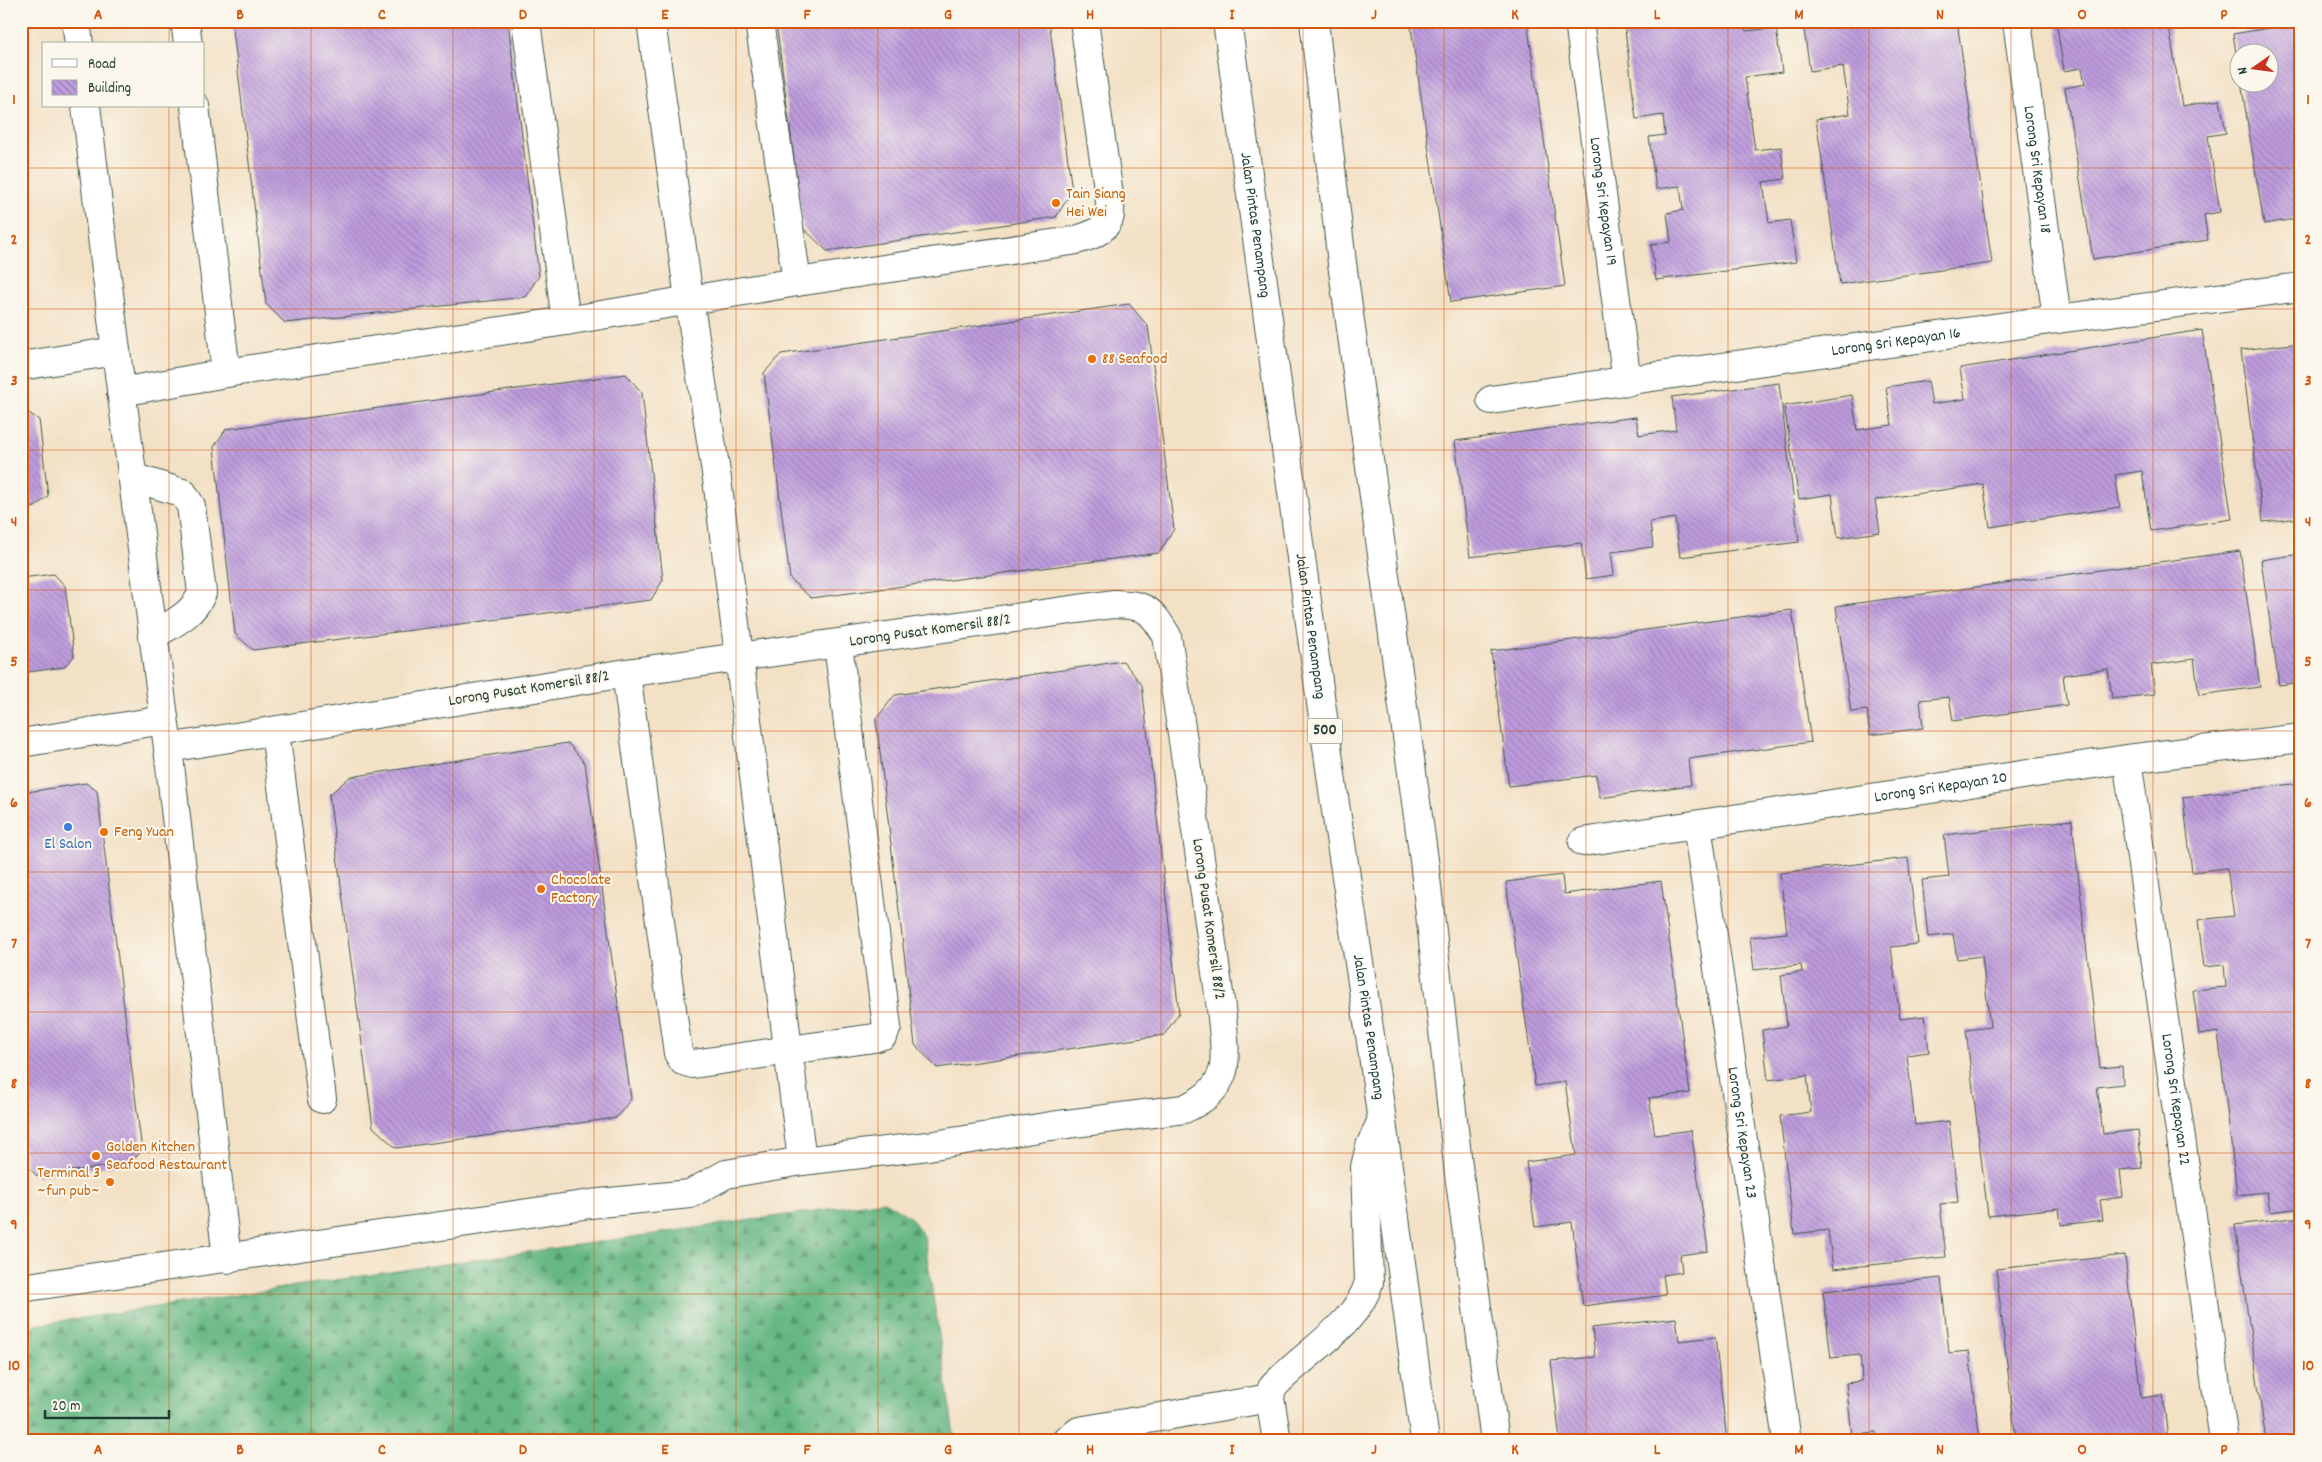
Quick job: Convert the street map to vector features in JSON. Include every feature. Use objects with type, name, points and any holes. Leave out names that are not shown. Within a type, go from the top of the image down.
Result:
[{"type":"street","points":[[76,21],[79,42]]},
{"type":"street","points":[[185,21],[188,42]]},
{"type":"street","points":[[526,21],[566,321]]},
{"type":"street","points":[[651,21],[690,299],[718,479],[802,1161]]},
{"type":"street","points":[[759,21],[797,282]]},
{"type":"street","points":[[121,392],[226,373],[566,321],[690,299],[1089,237],[1100,230],[1109,218],[1110,202],[1084,21]]},
{"type":"street","name":"Jalan Pintas Penampang","points":[[1227,21],[1425,1441]]},
{"type":"street","points":[[1314,21],[1342,263],[1424,860],[1459,1174],[1494,1441]]},
{"type":"street","name":"Lorong Sri Kepayan 19","points":[[1579,21],[1627,382]]},
{"type":"street","name":"Lorong Sri Kepayan 18","points":[[2017,21],[2057,319]]},
{"type":"street","points":[[86,108],[152,636],[168,748],[227,1258]]},
{"type":"street","points":[[195,108],[226,373]]},
{"type":"street","name":"Lorong Sri Kepayan 16","points":[[1491,400],[2057,319],[2301,287]]},
{"type":"street","points":[[21,366],[116,351]]},
{"type":"street","points":[[132,477],[182,493],[191,506],[202,593],[197,605],[186,615],[152,636]]},
{"type":"street","name":"Lorong Pusat Komersil 88/2","points":[[21,1288],[590,1204],[690,1194],[726,1174],[802,1161],[928,1146],[1184,1109],[1204,1099],[1215,1087],[1223,1069],[1222,1017],[1167,636],[1155,616],[1137,604],[1113,604],[626,674],[168,748]]},
{"type":"street","points":[[626,674],[678,1053],[683,1061],[693,1064],[789,1051],[874,1038],[883,1035],[887,1027],[838,644]]},
{"type":"street","points":[[21,743],[164,720]]},
{"type":"street","points":[[276,731],[322,1099]]},
{"type":"street","name":"Lorong Sri Kepayan 20","points":[[1584,842],[2126,759],[2301,738]]},
{"type":"street","name":"Lorong Sri Kepayan 22","points":[[2126,759],[2224,1441]]},
{"type":"street","name":"Lorong Sri Kepayan 23","points":[[1697,825],[1786,1441]]},
{"type":"street","points":[[1277,1441],[1270,1398],[1272,1388],[1280,1378],[1354,1313],[1365,1295],[1369,1282],[1366,1167],[1370,1146],[1381,1122]]},
{"type":"street","points":[[1066,1441],[1079,1431],[1270,1398]]},
{"type":"green space","points":[[884,1201],[910,1217],[924,1236],[955,1441],[21,1441],[21,1327]]},
{"type":"building","points":[[232,21],[508,21],[539,276],[525,297],[285,323],[266,304]]},
{"type":"building","points":[[776,21],[1049,21],[1072,191],[1056,217],[827,251],[803,228]]},
{"type":"building","points":[[1410,21],[1527,21],[1565,286],[1451,302]]},
{"type":"building","points":[[1624,21],[1745,21],[1746,31],[1776,28],[1782,72],[1745,77],[1755,150],[1781,147],[1785,179],[1763,182],[1769,223],[1790,220],[1796,262],[1656,280],[1651,245],[1671,242],[1667,213],[1683,210],[1680,186],[1656,189],[1649,137],[1665,135],[1663,115],[1636,119]]},
{"type":"building","points":[[1815,21],[1957,21],[1992,263],[1840,284],[1816,119],[1850,114],[1843,66],[1810,71],[1803,23]]},
{"type":"building","points":[[2056,21],[2168,21],[2182,106],[2220,100],[2226,133],[2208,136],[2220,212],[2204,215],[2208,240],[2093,259],[2065,88],[2085,84],[2082,68],[2064,71]]},
{"type":"building","points":[[2274,21],[2301,21],[2301,218],[2264,224],[2243,92],[2280,92],[2280,42],[2234,42],[2233,34],[2275,27]]},
{"type":"building","points":[[1129,304],[1148,326],[1174,529],[1159,553],[811,598],[790,579],[764,373],[781,354]]},
{"type":"building","points":[[2202,330],[2232,519],[2151,531],[2142,471],[2115,475],[2120,507],[1990,527],[1983,484],[1875,500],[1880,532],[1838,538],[1832,494],[1799,499],[1784,406],[1852,395],[1857,430],[1892,425],[1886,387],[1928,381],[1932,404],[1965,399],[1960,368]]},
{"type":"building","points":[[2301,343],[2301,518],[2263,522],[2241,350]]},
{"type":"building","points":[[626,374],[642,393],[663,580],[651,600],[253,650],[235,634],[214,447],[226,429]]},
{"type":"building","points":[[1779,383],[1799,542],[1680,557],[1675,518],[1650,522],[1653,547],[1611,552],[1614,575],[1586,579],[1581,543],[1470,557],[1455,441],[1636,417],[1639,435],[1676,430],[1672,397]]},
{"type":"building","points":[[21,411],[26,411],[39,420],[48,496],[35,507],[21,509]]},
{"type":"building","points":[[2240,551],[2260,687],[2199,695],[2194,659],[2151,665],[2155,694],[2112,699],[2108,669],[2063,675],[2067,705],[1953,721],[1949,697],[1920,700],[1923,728],[1870,735],[1867,710],[1851,712],[1836,606]]},
{"type":"building","points":[[2301,554],[2301,682],[2279,685],[2261,560]]},
{"type":"building","points":[[54,574],[65,586],[74,656],[64,667],[21,673],[21,578]]},
{"type":"building","points":[[1792,610],[1811,742],[1688,759],[1691,785],[1600,798],[1596,775],[1509,786],[1491,651]]},
{"type":"building","points":[[1123,661],[1142,685],[1179,1013],[1164,1035],[937,1068],[915,1045],[876,719],[895,695]]},
{"type":"building","points":[[568,743],[585,763],[631,1099],[616,1118],[396,1148],[373,1127],[329,795],[350,777]]},
{"type":"building","points":[[86,783],[97,791],[142,1151],[130,1163],[37,1176],[26,1165],[21,1130],[21,793]]},
{"type":"building","points":[[2301,783],[2301,1208],[2270,1212],[2267,1192],[2237,1195],[2218,1032],[2199,1035],[2193,990],[2226,987],[2224,965],[2204,967],[2198,920],[2234,916],[2227,868],[2192,872],[2183,797]]},
{"type":"building","points":[[2072,820],[2100,1068],[2122,1066],[2123,1084],[2097,1087],[2103,1134],[2138,1130],[2142,1168],[2120,1170],[2123,1197],[2100,1200],[2103,1220],[2061,1225],[2059,1208],[1988,1216],[1966,1030],[1990,1027],[1982,956],[1957,959],[1953,934],[1928,937],[1922,880],[1949,877],[1944,835]]},
{"type":"building","points":[[1908,858],[1918,944],[1891,947],[1900,1019],[1925,1016],[1929,1052],[1907,1055],[1915,1125],[1949,1121],[1958,1202],[1940,1204],[1946,1257],[1833,1269],[1828,1230],[1794,1234],[1780,1116],[1811,1112],[1807,1075],[1768,1080],[1762,1030],[1787,1026],[1781,975],[1802,972],[1801,965],[1754,970],[1750,937],[1787,933],[1780,873]]},
{"type":"building","points":[[1562,875],[1564,894],[1661,881],[1690,1093],[1649,1098],[1655,1135],[1691,1130],[1708,1251],[1680,1255],[1682,1272],[1663,1275],[1666,1295],[1583,1306],[1572,1222],[1535,1227],[1526,1162],[1576,1155],[1565,1082],[1535,1086],[1506,882]]},
{"type":"building","points":[[2301,1217],[2301,1441],[2266,1441],[2235,1225]]},
{"type":"building","points":[[2125,1255],[2141,1398],[2163,1395],[2168,1440],[2016,1441],[1996,1269]]},
{"type":"building","points":[[1941,1278],[1949,1353],[1969,1351],[1980,1441],[1876,1441],[1876,1433],[1852,1435],[1846,1383],[1862,1381],[1860,1355],[1831,1358],[1823,1291]]},
{"type":"building","points":[[1676,1318],[1679,1341],[1715,1337],[1727,1441],[1560,1441],[1551,1361],[1595,1357],[1592,1328]]},
{"type":"place","name":"Tain Siang Hei Wei","points":[[1056,203]]},
{"type":"place","name":"88 Seafood","points":[[1092,359]]},
{"type":"place","name":"El Salon","points":[[68,827]]},
{"type":"place","name":"Feng Yuan","points":[[104,832]]},
{"type":"place","name":"Chocolate Factory","points":[[541,889]]},
{"type":"place","name":"Golden Kitchen Seafood Restaurant","points":[[96,1156]]},
{"type":"place","name":"Terminal 3 ~fun pub~","points":[[110,1182]]}]
